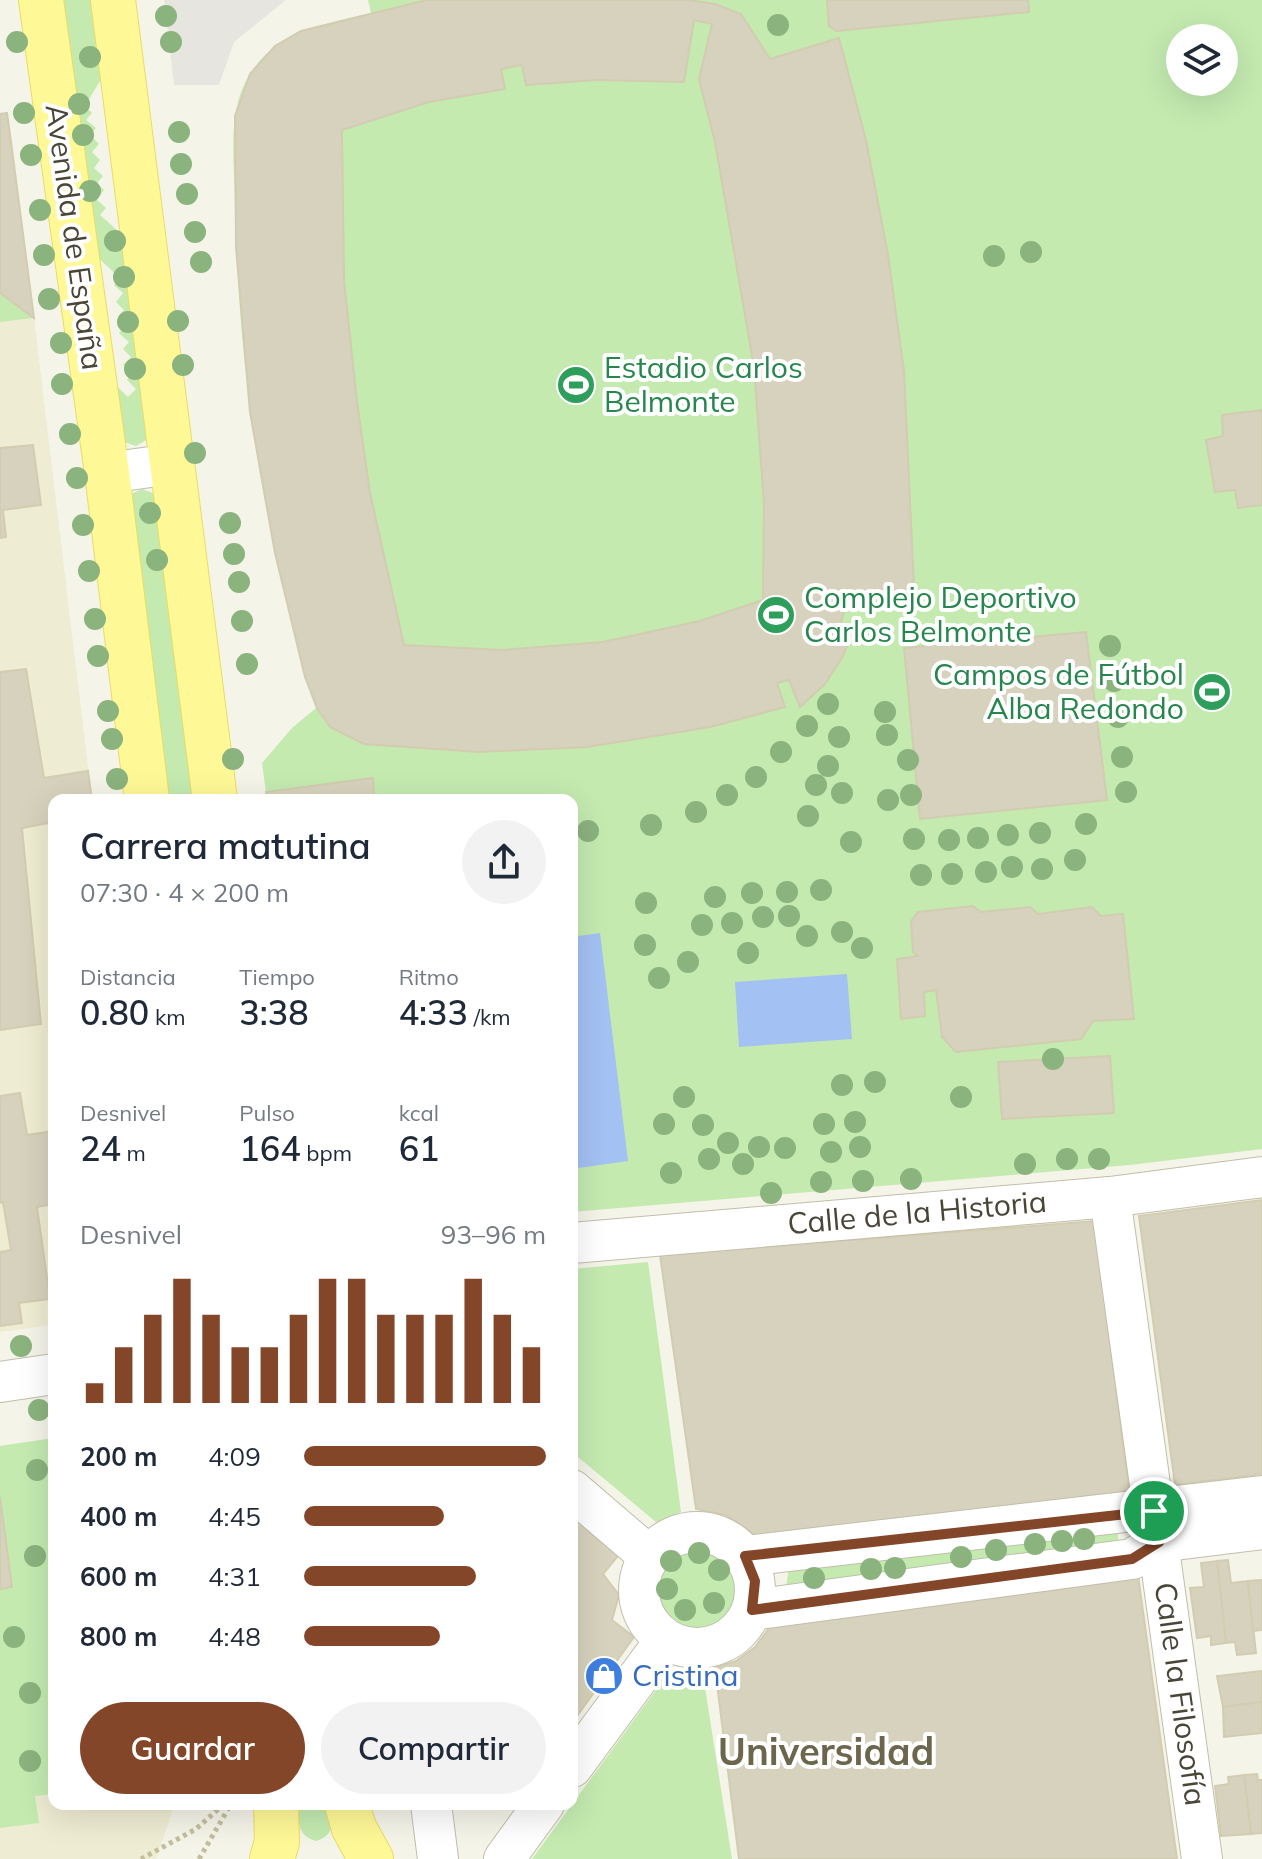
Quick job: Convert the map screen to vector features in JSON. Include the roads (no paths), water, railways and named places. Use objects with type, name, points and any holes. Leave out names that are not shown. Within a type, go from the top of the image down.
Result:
[{"type":"main road","name":"Avenida de España","points":[[41,0],[107,473],[146,794]]},
{"type":"main road","points":[[113,0],[214,794]]},
{"type":"main road","points":[[272,1859],[277,1842],[276,1810]]},
{"type":"main road","points":[[349,1810],[354,1828],[371,1859]]},
{"type":"street","points":[[107,473],[172,464]]},
{"type":"street","name":"Calle de la Historia","points":[[578,1242],[1110,1197],[1262,1177]]},
{"type":"street","name":"Calle la Filosofía","points":[[1110,1197],[1202,1859]]},
{"type":"street","points":[[0,1382],[48,1375]]},
{"type":"street","points":[[578,1495],[649,1556]]},
{"type":"street","points":[[752,1610],[1132,1559],[1156,1527],[1262,1496]]},
{"type":"street","points":[[745,1556],[1156,1527],[1262,1529]]},
{"type":"street","points":[[700,1532],[725,1539],[745,1556],[755,1581],[752,1610],[735,1634],[716,1645],[696,1648],[665,1641],[650,1625],[640,1603],[641,1573],[649,1556],[670,1538],[700,1532]]},
{"type":"street","points":[[578,1759],[665,1641]]},
{"type":"street","points":[[432,1810],[438,1859]]},
{"type":"street","points":[[504,1859],[540,1810]]},
{"type":"water","points":[[600,933],[628,1161],[578,1168],[578,936]]},
{"type":"water","points":[[847,974],[852,1039],[739,1047],[735,982]]},
{"type":"place","name":"Estadio Carlos Belmonte","points":[[576,385]]},
{"type":"place","name":"Complejo Deportivo Carlos Belmonte","points":[[776,615]]},
{"type":"place","name":"Campos de Fútbol Alba Redondo","points":[[1212,692]]},
{"type":"place","name":"Cristina","points":[[604,1676]]},
{"type":"district","name":"Universidad","points":[[826,1752]]}]
